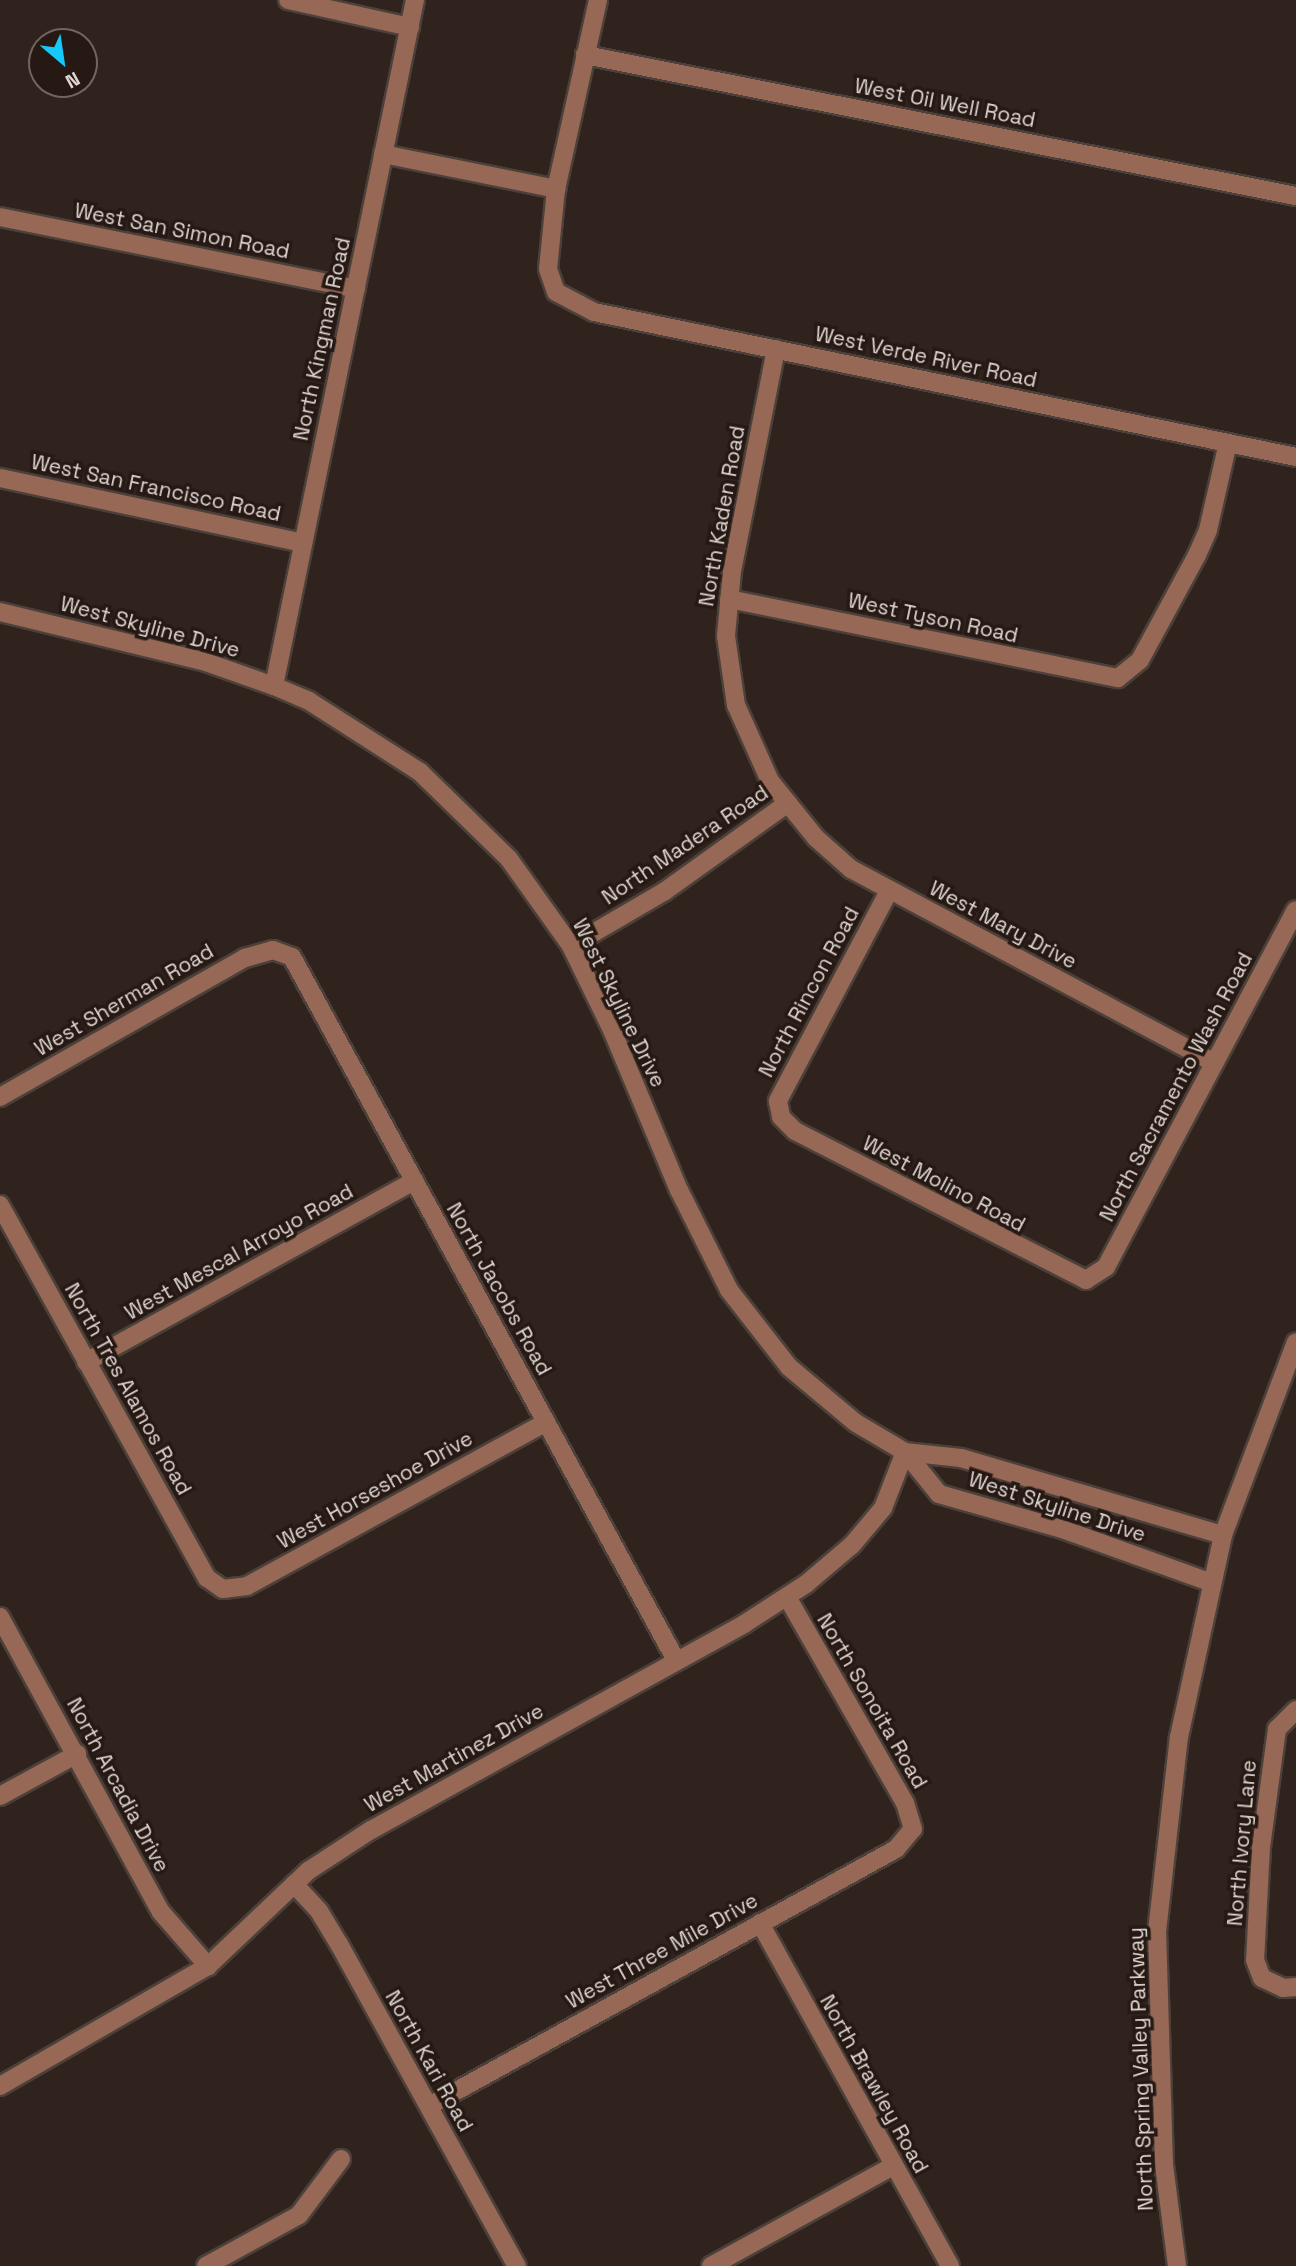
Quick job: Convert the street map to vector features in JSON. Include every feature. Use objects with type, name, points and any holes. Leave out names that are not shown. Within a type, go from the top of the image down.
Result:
[{"type":"street","points":[[288,0],[410,27]]},
{"type":"street","name":"North Kingman Road","points":[[274,686],[415,0]]},
{"type":"street","points":[[383,154],[556,189],[598,0]]},
{"type":"street","name":"West Oil Well Road","points":[[585,55],[1296,196]]},
{"type":"street","name":"West Verde River Road","points":[[556,189],[548,269],[556,292],[594,312],[1296,457]]},
{"type":"street","name":"West San Simon Road","points":[[0,217],[356,289]]},
{"type":"street","name":"North Kaden Road","points":[[776,349],[729,599],[726,636],[736,705],[756,757],[788,803]]},
{"type":"street","name":"West Tyson Road","points":[[729,599],[1107,678],[1126,674],[1140,660],[1197,555],[1208,530],[1228,443]]},
{"type":"street","name":"West San Francisco Road","points":[[0,478],[303,543]]},
{"type":"street","name":"West Skyline Drive","points":[[0,612],[203,661],[274,686],[309,701],[419,772],[509,859],[571,946],[679,1190],[729,1290],[789,1367],[856,1423],[905,1452],[939,1494],[1065,1530],[1212,1583]]},
{"type":"street","name":"West Mary Drive","points":[[788,803],[831,853],[888,891],[1215,1063]]},
{"type":"street","name":"North Madera Road","points":[[571,946],[666,891],[788,803]]},
{"type":"street","name":"North Rincon Road","points":[[781,1116],[778,1101],[888,891]]},
{"type":"street","name":"North Sacramento Wash Road","points":[[1091,1279],[1106,1267],[1296,910]]},
{"type":"street","name":"West Sherman Road","points":[[0,1097],[245,958],[274,950]]},
{"type":"street","name":"North Jacobs Road","points":[[274,950],[292,957],[676,1660]]},
{"type":"street","name":"West Molino Road","points":[[781,1116],[795,1131],[1077,1280],[1091,1279]]},
{"type":"street","name":"West Mescal Arroyo Road","points":[[86,1362],[414,1181]]},
{"type":"street","name":"North Tres Alamos Road","points":[[0,1205],[207,1578],[223,1588]]},
{"type":"street","name":"North Spring Valley Parkway","points":[[1177,2266],[1164,2165],[1157,1932],[1179,1737],[1223,1535],[1296,1342]]},
{"type":"street","name":"West Horseshoe Drive","points":[[223,1588],[247,1586],[546,1422]]},
{"type":"street","name":"West Skyline Drive","points":[[905,1452],[961,1458],[1223,1535]]},
{"type":"street","name":"West Martinez Drive","points":[[0,2086],[208,1966],[294,1884],[370,1830],[787,1597],[852,1545],[883,1508],[905,1452]]},
{"type":"street","name":"North Sonoita Road","points":[[787,1597],[905,1803],[912,1829]]},
{"type":"street","name":"North Arcadia Drive","points":[[0,1617],[161,1912],[208,1966]]},
{"type":"street","name":"North Ivory Lane","points":[[1292,1712],[1277,1728],[1261,1847],[1255,1961],[1262,1978],[1283,1988],[1296,1987]]},
{"type":"street","points":[[0,1796],[77,1754]]},
{"type":"street","name":"West Three Mile Drive","points":[[429,2106],[896,1849],[912,1829]]},
{"type":"street","name":"North Kari Road","points":[[294,1884],[332,1933],[517,2266]]},
{"type":"street","name":"North Brawley Road","points":[[760,1923],[950,2266]]},
{"type":"street","points":[[206,2266],[299,2215],[341,2159]]},
{"type":"street","points":[[711,2266],[893,2166]]}]
